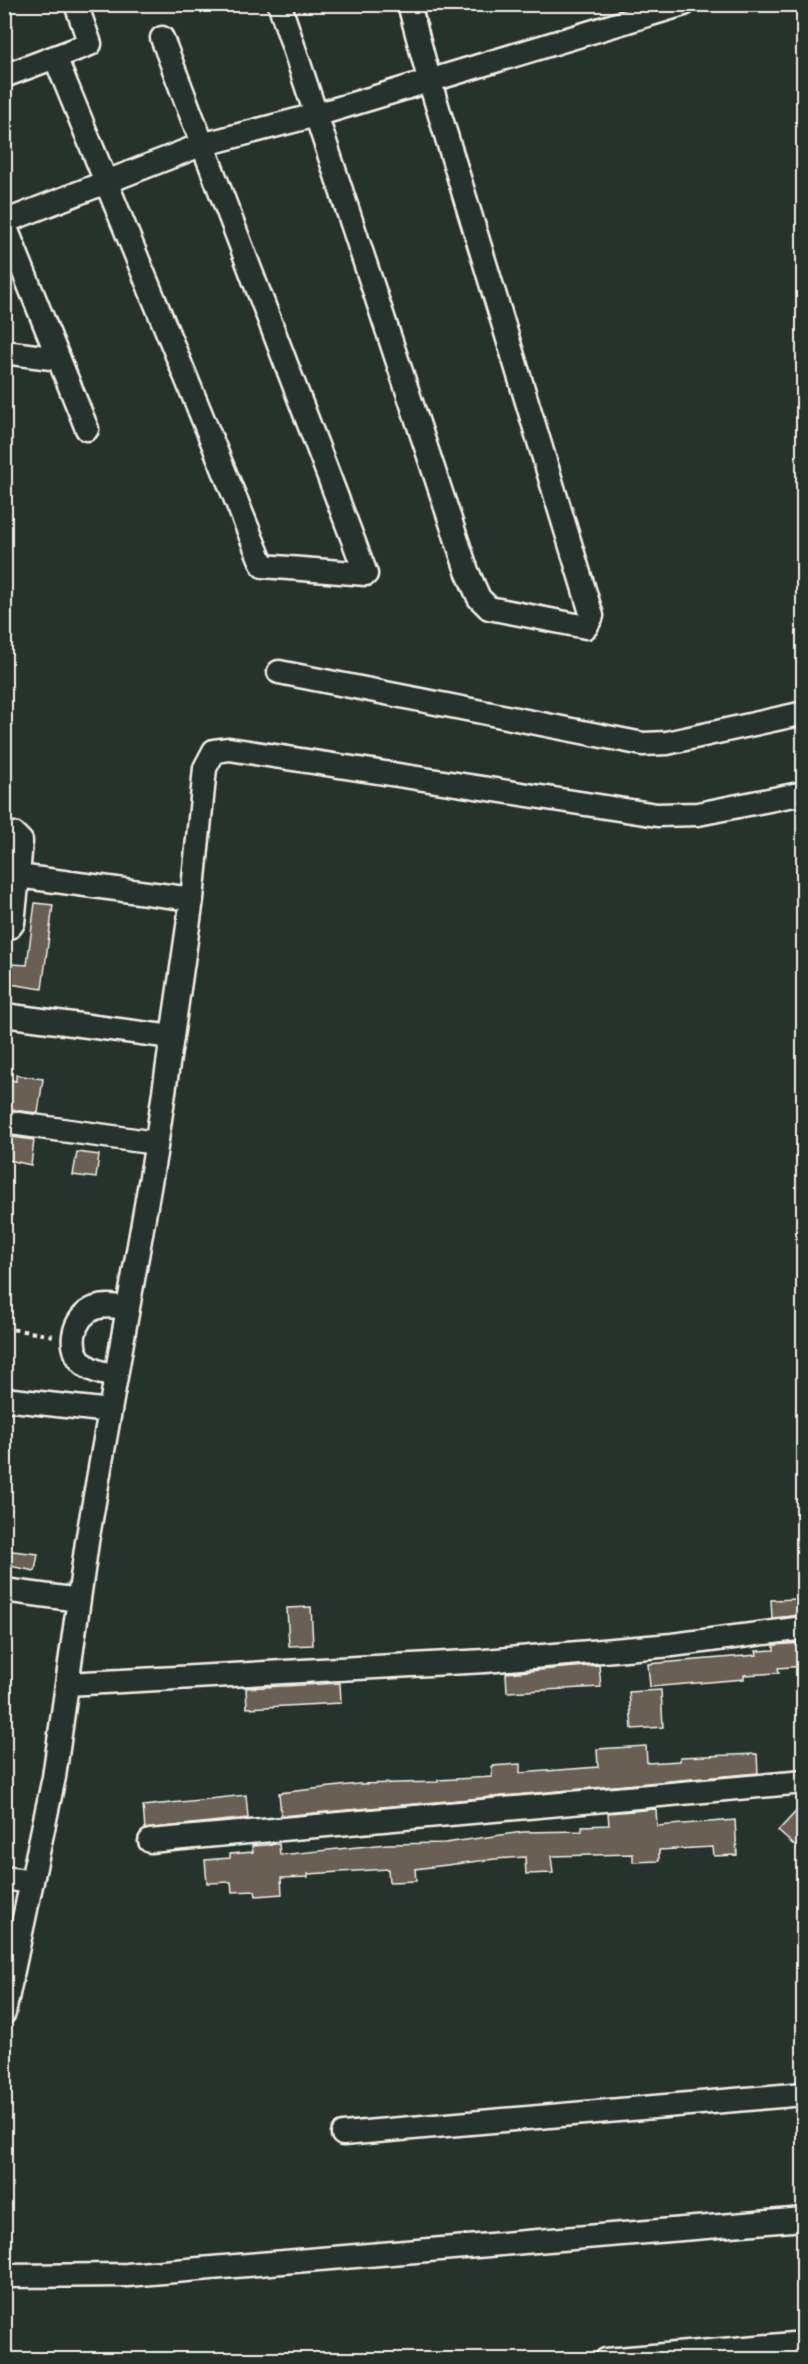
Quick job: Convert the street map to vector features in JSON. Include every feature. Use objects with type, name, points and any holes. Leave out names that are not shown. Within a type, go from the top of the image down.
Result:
[{"type":"street","points":[[4,76],[90,44],[76,4]]},
{"type":"street","points":[[280,6],[466,571],[479,598],[494,609],[586,627],[592,616],[429,79],[409,4]]},
{"type":"street","points":[[87,429],[4,222],[201,145],[316,116],[429,79],[684,4]]},
{"type":"street","points":[[55,57],[263,566],[366,574],[162,38]]},
{"type":"street","points":[[4,352],[58,359]]},
{"type":"street","points":[[279,672],[643,744],[667,743],[804,713]]},
{"type":"street","points":[[4,2013],[54,1777],[79,1600],[156,1143],[192,899],[206,768],[210,756],[218,749],[657,815],[698,814],[804,793]]},
{"type":"street","points":[[4,833],[14,834],[21,841],[13,923],[10,927],[4,928]]},
{"type":"street","points":[[18,876],[192,899]]},
{"type":"street","points":[[4,1015],[172,1038]]},
{"type":"street","points":[[4,1122],[156,1143]]},
{"type":"street","points":[[116,1376],[92,1370],[84,1364],[74,1348],[73,1339],[79,1320],[94,1308],[103,1306],[128,1308]]},
{"type":"street","points":[[4,1399],[110,1411]]},
{"type":"street","points":[[4,1590],[79,1600]]},
{"type":"street","points":[[67,1684],[485,1661],[672,1645],[804,1628]]},
{"type":"street","points":[[150,1841],[804,1782]]},
{"type":"street","points":[[4,1878],[32,1881]]},
{"type":"street","points":[[343,2134],[804,2094]]},
{"type":"street","points":[[4,2276],[128,2275],[804,2219]]},
{"type":"street","points":[[606,2360],[804,2343]]},
{"type":"path","points":[[4,1328],[73,1339]]},
{"type":"building","points":[[35,903],[53,905],[42,989],[10,984],[12,964],[27,965]]},
{"type":"building","points":[[16,1075],[43,1079],[38,1113],[4,1109],[4,1079],[16,1081]]},
{"type":"building","points":[[4,1136],[34,1140],[31,1165],[4,1159]]},
{"type":"building","points":[[77,1152],[99,1155],[96,1178],[73,1175]]},
{"type":"building","points":[[4,1550],[38,1554],[35,1571],[4,1565]]},
{"type":"building","points":[[799,1599],[800,1615],[772,1618],[771,1600]]},
{"type":"building","points":[[311,1607],[313,1645],[289,1646],[287,1608]]},
{"type":"building","points":[[804,1643],[804,1666],[778,1668],[779,1673],[744,1675],[744,1679],[650,1687],[648,1664],[757,1655],[756,1651],[774,1650],[774,1645]]},
{"type":"building","points":[[599,1665],[601,1687],[507,1692],[506,1673]]},
{"type":"building","points":[[340,1683],[341,1703],[247,1708],[246,1688]]},
{"type":"building","points":[[661,1690],[663,1727],[632,1729],[629,1692]]},
{"type":"building","points":[[646,1746],[647,1763],[680,1761],[680,1757],[757,1754],[758,1773],[281,1816],[279,1793],[358,1784],[438,1782],[438,1780],[492,1777],[492,1766],[520,1764],[520,1773],[598,1767],[597,1749]]},
{"type":"building","points":[[246,1795],[248,1818],[145,1829],[143,1806]]},
{"type":"building","points":[[804,1803],[804,1854],[778,1831]]},
{"type":"building","points":[[656,1809],[657,1826],[735,1820],[737,1855],[714,1856],[713,1847],[659,1850],[659,1861],[633,1862],[633,1854],[551,1856],[553,1873],[526,1874],[525,1857],[495,1859],[415,1869],[416,1881],[389,1882],[388,1869],[308,1874],[308,1877],[281,1878],[282,1894],[256,1896],[255,1891],[232,1892],[231,1882],[207,1883],[205,1860],[230,1858],[230,1854],[253,1852],[252,1846],[279,1844],[280,1855],[387,1844],[445,1843],[523,1832],[582,1831],[582,1826],[609,1825],[608,1813]]}]
